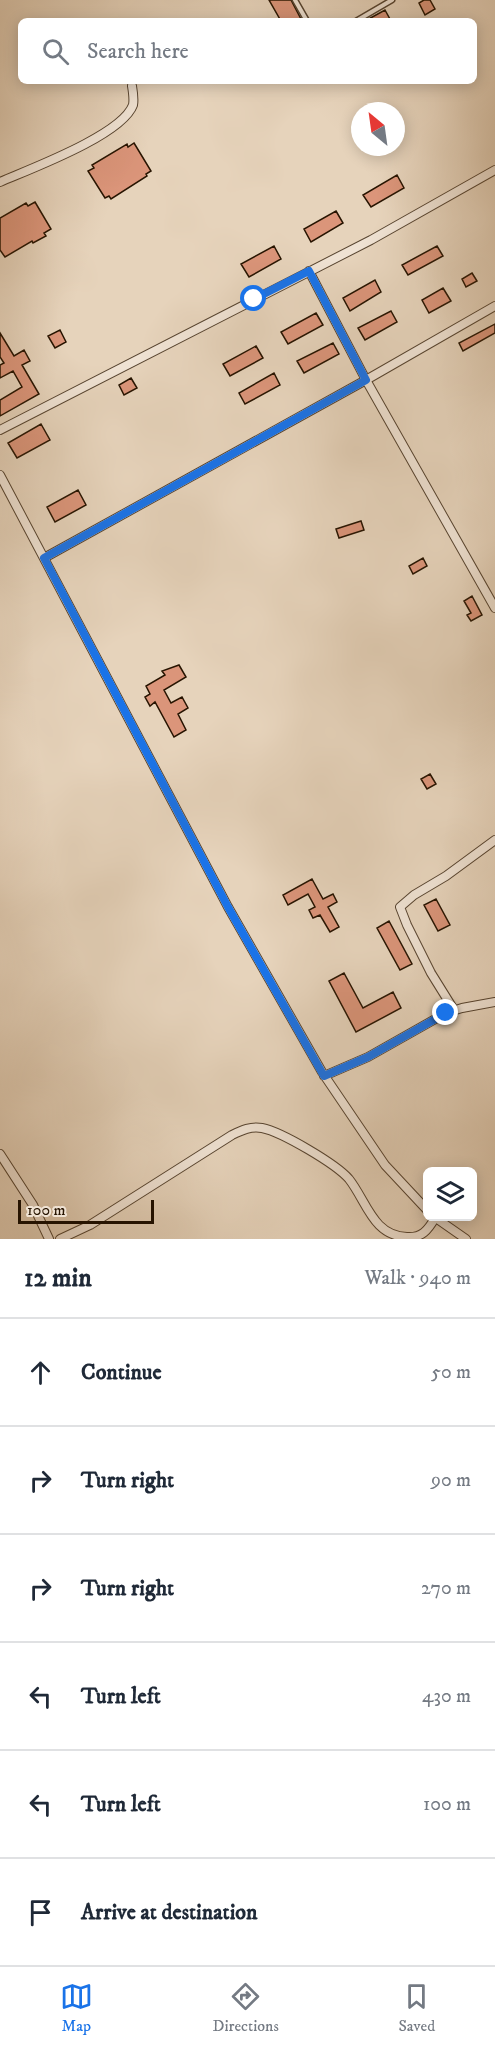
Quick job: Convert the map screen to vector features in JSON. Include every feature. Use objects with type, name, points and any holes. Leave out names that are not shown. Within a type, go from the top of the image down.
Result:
[{"type":"street","points":[[0,182],[56,158],[124,120],[133,104],[132,86]]},
{"type":"street","points":[[0,430],[370,240],[495,170]]},
{"type":"street","points":[[309,271],[366,380],[495,609]]},
{"type":"street","points":[[44,558],[495,306]]},
{"type":"street","points":[[0,475],[228,907],[324,1076],[385,1165],[423,1206]]},
{"type":"street","points":[[454,1010],[406,925],[400,907],[495,840]]},
{"type":"street","points":[[324,1076],[368,1057],[454,1010],[495,1002]]},
{"type":"street","points":[[60,1239],[90,1225],[242,1129],[253,1127],[278,1134],[332,1164],[348,1179],[377,1224],[387,1233],[415,1238],[426,1232],[432,1221]]},
{"type":"street","points":[[0,1154],[33,1205],[49,1239]]},
{"type":"street","points":[[440,1221],[466,1239]]},
{"type":"lane","points":[[295,0],[305,18]]},
{"type":"lane","points":[[361,18],[392,0]]},
{"type":"building","points":[[269,0],[291,0],[300,18],[279,18]]},
{"type":"building","points":[[430,0],[435,9],[425,15],[419,3]]},
{"type":"building","points":[[385,10],[389,18],[370,18]]},
{"type":"building","points":[[134,143],[151,171],[146,174],[147,176],[111,199],[109,196],[105,198],[88,171],[94,168],[92,165],[127,144],[128,147]]},
{"type":"building","points":[[397,175],[404,188],[371,207],[363,195]]},
{"type":"building","points":[[35,202],[51,229],[44,233],[46,236],[33,243],[32,241],[5,257],[0,250],[0,218],[26,203],[28,206]]},
{"type":"building","points":[[336,211],[343,223],[311,242],[304,229]]},
{"type":"building","points":[[274,246],[281,259],[249,277],[241,264]]},
{"type":"building","points":[[437,246],[443,256],[408,275],[402,265]]},
{"type":"building","points":[[472,273],[477,281],[466,287],[462,279]]},
{"type":"building","points":[[375,280],[381,292],[350,311],[343,298]]},
{"type":"building","points":[[443,288],[451,301],[429,313],[422,300]]},
{"type":"building","points":[[391,311],[397,322],[365,340],[358,328]]},
{"type":"building","points":[[316,313],[323,325],[288,344],[281,332]]},
{"type":"building","points":[[495,324],[495,333],[463,351],[459,343]]},
{"type":"building","points":[[60,330],[66,342],[55,348],[48,336]]},
{"type":"building","points":[[0,333],[14,356],[24,350],[30,361],[22,365],[39,394],[0,416],[0,400],[22,387],[13,371],[0,378],[0,365],[4,363],[0,357]]},
{"type":"building","points":[[333,343],[339,354],[304,373],[297,361]]},
{"type":"building","points":[[256,346],[263,358],[230,376],[223,364]]},
{"type":"building","points":[[274,373],[280,385],[245,404],[239,393]]},
{"type":"building","points":[[131,378],[137,388],[124,395],[119,385]]},
{"type":"building","points":[[41,424],[50,440],[17,458],[8,443]]},
{"type":"building","points":[[78,490],[86,505],[55,522],[47,507]]},
{"type":"building","points":[[361,521],[364,530],[339,538],[336,529]]},
{"type":"building","points":[[423,558],[427,566],[413,574],[409,566]]},
{"type":"building","points":[[472,596],[482,615],[471,621],[467,615],[471,613],[464,601]]},
{"type":"building","points":[[179,665],[186,677],[164,690],[171,703],[182,697],[188,708],[178,714],[186,730],[174,737],[155,702],[150,706],[145,697],[150,694],[146,686],[165,675],[162,671]]},
{"type":"building","points":[[430,774],[436,784],[427,789],[421,779]]},
{"type":"building","points":[[312,879],[323,899],[333,894],[337,902],[328,907],[339,927],[330,932],[320,915],[313,918],[309,910],[315,907],[308,894],[288,905],[283,895]]},
{"type":"building","points":[[436,899],[450,925],[438,931],[424,905]]},
{"type":"building","points":[[389,921],[412,964],[400,970],[377,928]]},
{"type":"building","points":[[344,973],[363,1008],[393,992],[401,1008],[356,1032],[329,981]]},
{"type":"route","points":[[254,299],[309,271],[366,380],[44,558],[228,907],[324,1076],[368,1057],[446,1013]]}]
